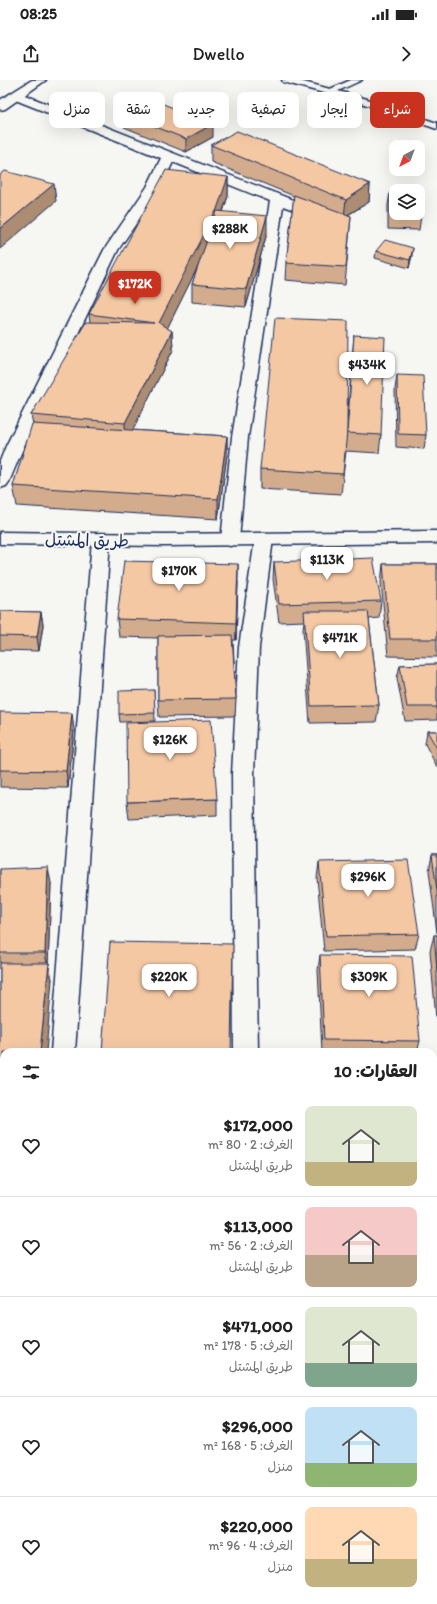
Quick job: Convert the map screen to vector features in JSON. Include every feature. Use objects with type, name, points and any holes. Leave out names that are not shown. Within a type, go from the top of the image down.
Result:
[{"type":"street","points":[[0,106],[40,80]]},
{"type":"street","points":[[17,96],[332,220]]},
{"type":"street","points":[[0,482],[18,439],[111,250],[154,187],[169,156]]},
{"type":"street","points":[[230,540],[240,438],[277,198]]},
{"type":"street","name":"طريق المشتل","points":[[0,538],[230,540],[437,537]]},
{"type":"street","points":[[246,1048],[243,774],[249,647],[264,539]]},
{"type":"street","points":[[64,1048],[101,540]]},
{"type":"lane","points":[[286,80],[330,92],[358,80]]},
{"type":"lane","points":[[362,100],[437,126]]},
{"type":"building","points":[[165,105],[173,108],[173,128],[206,128],[186,139],[159,128],[165,128]]},
{"type":"building","points":[[237,131],[370,184],[346,200],[211,145]]},
{"type":"building","points":[[166,170],[228,177],[217,209],[159,323],[172,331],[125,423],[31,415],[86,322],[154,323],[89,314]]},
{"type":"building","points":[[5,171],[54,184],[0,229],[0,175]]},
{"type":"building","points":[[294,195],[351,216],[346,267],[286,263]]},
{"type":"building","points":[[217,211],[267,216],[246,289],[192,284]]},
{"type":"building","points":[[385,240],[413,248],[410,260],[376,251]]},
{"type":"building","points":[[275,318],[348,321],[347,431],[343,474],[260,469]]},
{"type":"building","points":[[354,335],[385,337],[381,435],[347,433]]},
{"type":"building","points":[[397,375],[423,376],[426,435],[398,434]]},
{"type":"building","points":[[32,424],[227,436],[218,499],[13,486]]},
{"type":"building","points":[[373,558],[381,601],[279,604],[274,562]]},
{"type":"building","points":[[124,561],[238,564],[236,623],[117,619]]},
{"type":"building","points":[[383,564],[437,564],[437,639],[390,639]]},
{"type":"building","points":[[0,611],[41,612],[37,637],[0,636]]},
{"type":"building","points":[[304,611],[368,611],[379,705],[311,706]]},
{"type":"building","points":[[232,635],[236,699],[158,700],[158,636]]},
{"type":"building","points":[[437,664],[437,707],[407,707],[400,665]]},
{"type":"building","points":[[154,690],[155,713],[119,714],[119,691]]},
{"type":"building","points":[[0,712],[72,713],[66,771],[0,770]]},
{"type":"building","points":[[211,720],[217,799],[127,802],[126,723]]},
{"type":"building","points":[[427,731],[437,731],[437,748]]},
{"type":"building","points":[[432,855],[437,855],[437,890]]},
{"type":"building","points":[[408,860],[419,934],[326,936],[319,862]]},
{"type":"building","points":[[48,867],[45,953],[0,953],[0,869]]},
{"type":"building","points":[[434,935],[437,935],[437,970]]},
{"type":"building","points":[[110,942],[233,944],[231,1048],[102,1048]]},
{"type":"building","points":[[320,955],[412,956],[420,1041],[324,1040]]},
{"type":"building","points":[[0,963],[49,963],[40,1048],[0,1048]]}]
